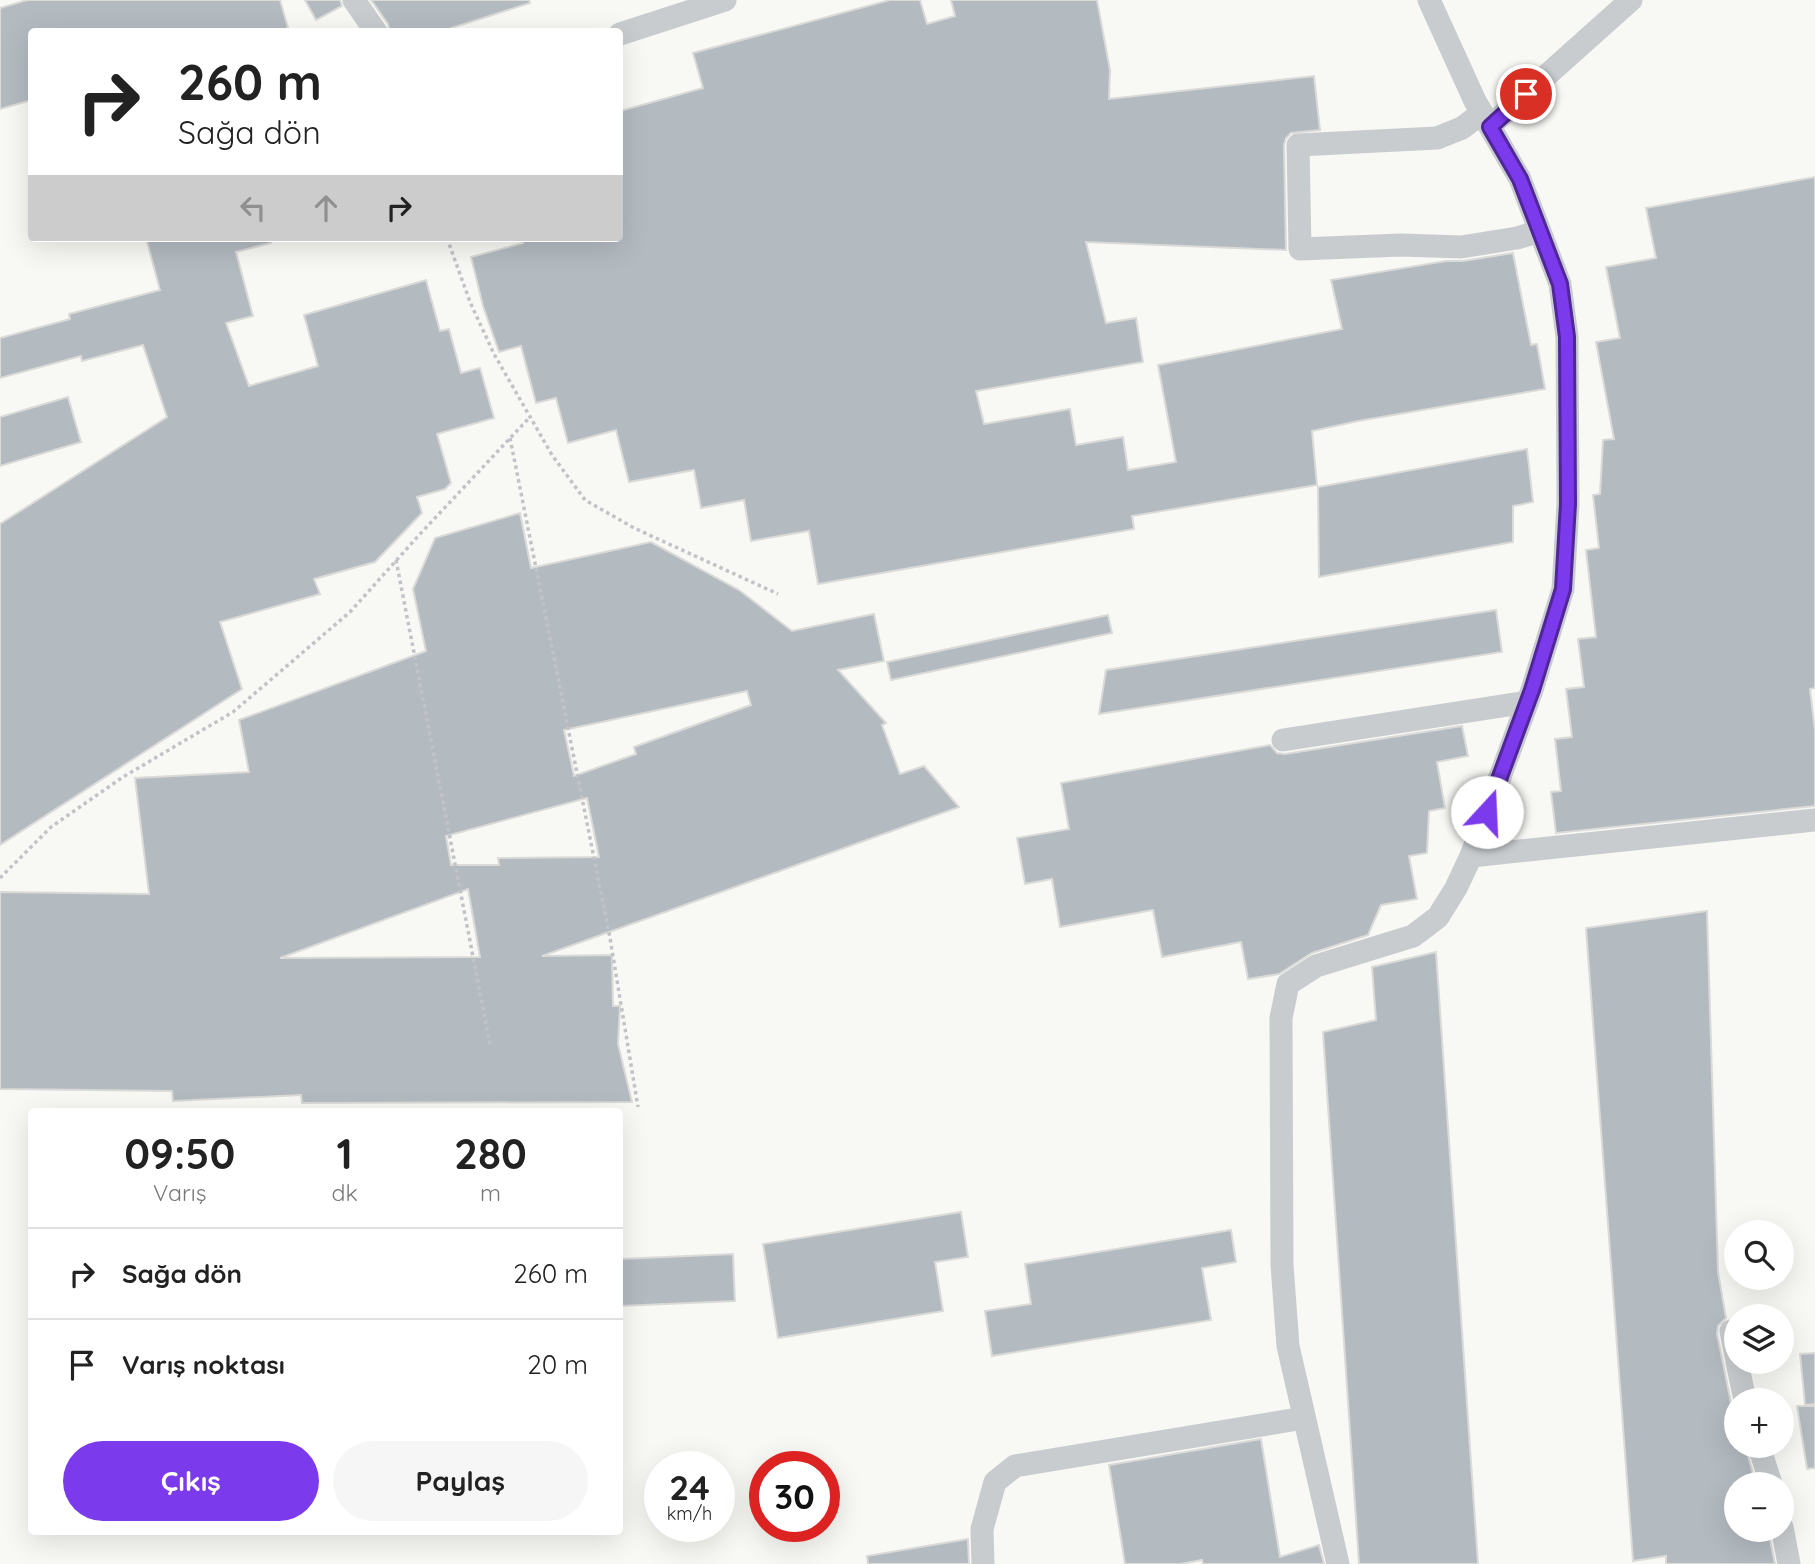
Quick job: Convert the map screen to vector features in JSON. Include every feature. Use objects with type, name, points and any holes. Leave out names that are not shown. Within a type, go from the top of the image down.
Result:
[{"type":"street","points":[[354,0],[373,28]]},
{"type":"street","points":[[623,33],[725,0]]},
{"type":"street","points":[[1338,1564],[1287,1346],[1282,1265],[1281,1017],[1288,985],[1316,966],[1413,936],[1438,917],[1456,888],[1471,856],[1527,702],[1563,589],[1568,504],[1567,337],[1560,284],[1520,179],[1486,120],[1429,0]]},
{"type":"street","points":[[1540,231],[1517,238],[1461,247],[1401,245],[1300,249],[1298,145],[1437,138],[1486,120],[1631,0]]},
{"type":"street","points":[[1283,740],[1527,702]]},
{"type":"street","points":[[1471,856],[1815,820]]},
{"type":"street","points":[[983,1564],[982,1529],[995,1482],[1015,1466],[1304,1418]]},
{"type":"street","points":[[1785,1542],[1789,1564]]},
{"type":"path","points":[[448,242],[470,302],[494,354],[552,455],[585,500],[634,528],[778,594]]},
{"type":"path","points":[[0,877],[51,827],[123,776],[233,712],[350,612],[530,417]]},
{"type":"path","points":[[510,438],[610,938],[638,1107]]},
{"type":"path","points":[[396,560],[490,1044]]},
{"type":"building","points":[[27,0],[280,0],[288,28],[28,28],[28,101],[0,109],[0,8]]},
{"type":"building","points":[[305,0],[340,0],[342,6],[316,20]]},
{"type":"building","points":[[371,0],[529,0],[530,3],[452,28],[389,28]]},
{"type":"building","points":[[890,0],[920,0],[927,24],[955,16],[951,0],[1097,0],[1110,70],[1109,99],[1314,76],[1320,130],[1291,133],[1284,145],[1286,250],[1086,242],[1106,323],[1136,318],[1143,362],[976,391],[984,424],[1070,409],[1076,445],[1123,437],[1128,470],[1176,462],[1158,365],[1342,329],[1331,280],[1513,253],[1531,345],[1537,344],[1545,389],[1312,431],[1317,485],[1132,516],[1134,529],[818,584],[809,531],[751,541],[744,500],[701,508],[694,470],[629,482],[616,430],[568,443],[556,398],[536,403],[521,346],[499,352],[483,306],[471,257],[523,242],[623,242],[623,110],[703,88],[693,53]]},
{"type":"building","points":[[1815,177],[1815,688],[1810,689],[1815,731],[1815,806],[1556,833],[1551,792],[1561,791],[1555,739],[1572,737],[1566,689],[1584,687],[1578,639],[1596,637],[1586,550],[1599,548],[1593,495],[1600,494],[1603,440],[1614,439],[1596,342],[1620,338],[1606,267],[1656,258],[1646,208]]},
{"type":"building","points":[[147,242],[271,242],[236,252],[253,316],[226,323],[249,386],[318,366],[304,315],[426,280],[440,331],[449,329],[461,373],[480,368],[494,418],[437,434],[451,483],[445,489],[417,497],[422,513],[375,562],[314,579],[320,594],[220,622],[242,689],[0,845],[0,524],[167,417],[143,345],[82,361],[81,356],[0,378],[0,338],[70,319],[69,314],[160,290]]},
{"type":"building","points":[[68,397],[81,442],[0,466],[0,417]]},
{"type":"building","points":[[1527,449],[1533,502],[1513,506],[1513,542],[1319,577],[1318,487]]},
{"type":"building","points":[[520,513],[531,568],[651,542],[739,590],[792,631],[874,614],[884,661],[838,670],[886,723],[882,725],[900,774],[924,766],[959,807],[542,956],[612,955],[613,1006],[620,1006],[618,1044],[632,1102],[302,1103],[301,1095],[173,1101],[172,1091],[0,1089],[0,892],[149,894],[135,778],[249,772],[239,720],[426,651],[413,589],[435,538]],"holes":[[[747,691],[751,705],[634,747],[636,754],[574,776],[564,730]],[[587,798],[599,857],[498,858],[499,865],[451,865],[446,836]],[[468,889],[480,957],[280,958]]]},
{"type":"building","points":[[1496,610],[1502,652],[1099,714],[1106,670]]},
{"type":"building","points":[[1108,615],[1112,633],[891,680],[887,662]]},
{"type":"building","points":[[1462,726],[1468,756],[1437,762],[1445,808],[1429,811],[1427,853],[1409,856],[1417,899],[1381,905],[1368,935],[1312,953],[1279,974],[1248,979],[1241,942],[1162,957],[1153,910],[1060,927],[1052,879],[1025,884],[1017,838],[1069,829],[1061,783],[1270,745],[1277,753],[1285,754]]},
{"type":"building","points":[[1707,911],[1718,1272],[1724,1306],[1724,1320],[1718,1326],[1717,1334],[1728,1388],[1724,1388],[1724,1458],[1748,1458],[1753,1472],[1724,1472],[1724,1542],[1770,1542],[1775,1564],[1666,1564],[1666,1556],[1633,1561],[1586,928]]},
{"type":"building","points":[[1436,952],[1478,1564],[1359,1564],[1323,1032],[1376,1020],[1372,967]]},
{"type":"building","points":[[961,1212],[968,1257],[935,1262],[943,1311],[778,1338],[763,1244]]},
{"type":"building","points":[[1231,1230],[1236,1262],[1202,1268],[1211,1320],[992,1356],[985,1311],[1031,1304],[1025,1264]]},
{"type":"building","points":[[733,1254],[735,1301],[623,1306],[623,1259]]},
{"type":"building","points":[[1815,1353],[1815,1404],[1805,1405],[1800,1354]]},
{"type":"building","points":[[1797,1406],[1815,1406],[1815,1468],[1807,1469]]},
{"type":"building","points":[[1261,1439],[1280,1557],[1319,1545],[1324,1564],[1203,1564],[1202,1560],[1180,1564],[1125,1564],[1109,1465]]},
{"type":"building","points":[[968,1539],[969,1564],[868,1564],[867,1556]]},
{"type":"route","points":[[1487,812],[1532,690],[1563,589],[1568,504],[1567,337],[1560,284],[1520,179],[1490,127],[1526,94]]}]
